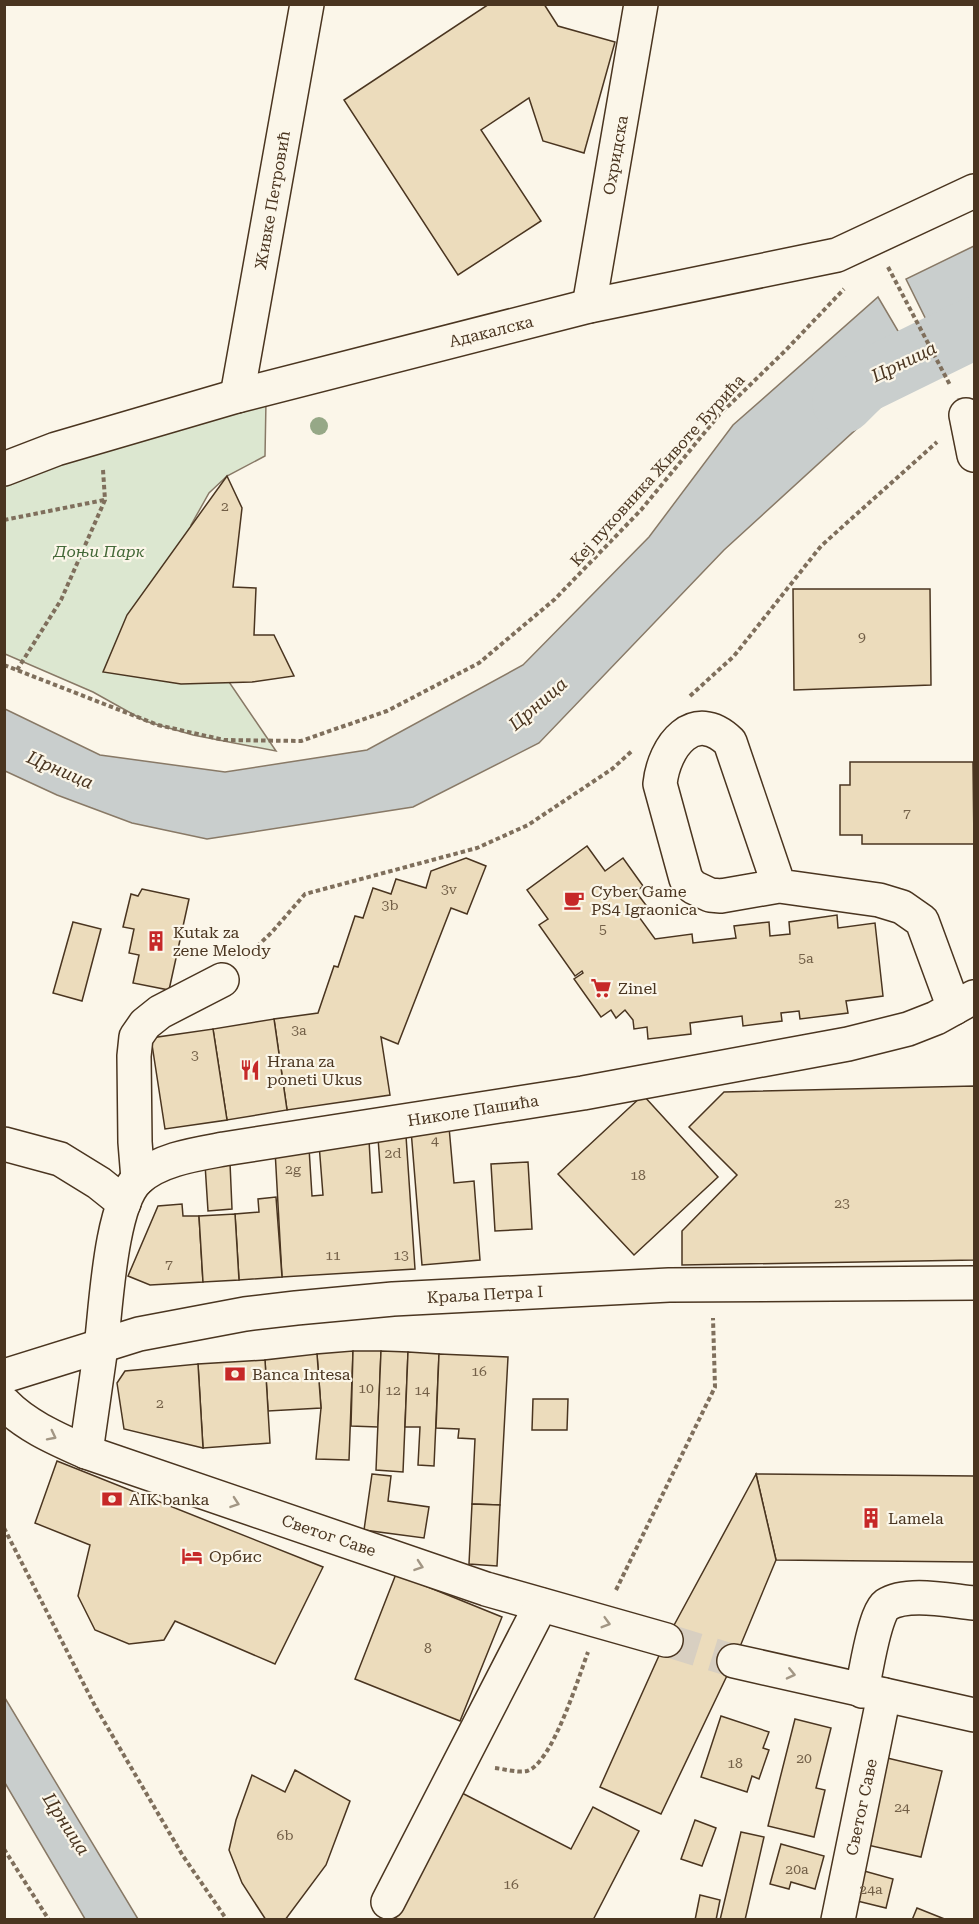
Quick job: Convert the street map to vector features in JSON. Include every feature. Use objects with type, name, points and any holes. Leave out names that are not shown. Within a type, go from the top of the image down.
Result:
[{"type":"street","name":"Живке Петровић","points":[[237,396],[308,4]]},
{"type":"street","name":"Охридска","points":[[590,306],[641,4]]},
{"type":"street","name":"Адакалска","points":[[4,469],[56,449],[237,396],[590,306],[837,255],[975,191]]},
{"type":"street","points":[[966,415],[975,455]]},
{"type":"street","points":[[779,886],[730,742],[715,731],[705,729],[696,729],[680,737],[667,754],[660,784],[686,879],[701,892],[721,896],[779,886],[891,902],[922,921],[964,1002]]},
{"type":"street","points":[[86,1452],[101,1346],[107,1279],[131,1191],[135,1142],[134,1056],[136,1037],[145,1024],[160,1012],[222,980]]},
{"type":"street","name":"Николе Пашића","points":[[131,1191],[152,1170],[170,1162],[224,1149],[583,1093],[848,1044],[908,1029],[964,1002]]},
{"type":"street","points":[[4,1144],[60,1160],[99,1183],[131,1191]]},
{"type":"street","name":"Краља Петра I","points":[[4,1376],[139,1334],[189,1323],[296,1308],[393,1299],[712,1284],[975,1283]]},
{"type":"street","name":"Светог Саве","points":[[4,1403],[15,1415],[26,1422],[86,1452],[486,1589],[666,1640]]},
{"type":"street","name":"Светог Саве","points":[[838,1920],[873,1693],[878,1618],[885,1606],[899,1600],[919,1598],[975,1604]]},
{"type":"street","points":[[388,1902],[541,1605]]},
{"type":"street","points":[[734,1661],[975,1715]]},
{"type":"path","points":[[879,267],[896,260]]},
{"type":"path","points":[[682,704],[734,656],[821,546],[966,415],[886,265]]},
{"type":"path","name":"Кеј пуковника Животе Ђурића","points":[[4,665],[158,724],[224,740],[302,741],[387,711],[479,663],[555,599],[641,510],[719,415],[848,285]]},
{"type":"path","points":[[4,520],[105,500],[61,600],[17,670]]},
{"type":"path","points":[[222,980],[272,932],[305,894],[338,883],[477,848],[528,825],[612,769],[638,744]]},
{"type":"path","points":[[457,1768],[527,1771],[538,1765],[551,1747],[600,1621],[715,1387],[712,1284]]},
{"type":"path","points":[[4,1528],[94,1706],[183,1857],[227,1920]]},
{"type":"path","points":[[4,1849],[49,1920]]},
{"type":"green space","name":"Доњи Парк","points":[[266,401],[265,456],[227,476],[209,493],[191,525],[204,559],[178,607],[276,751],[193,735],[145,721],[93,692],[5,654],[4,479]]},
{"type":"water","points":[[974,246],[974,340],[943,354],[906,279]]},
{"type":"water","points":[[878,297],[921,370],[724,550],[539,743],[413,807],[207,839],[132,823],[57,795],[5,771],[5,709],[100,755],[225,772],[367,750],[523,665],[649,537],[733,425]]},
{"type":"water","points":[[4,1698],[138,1919],[85,1919],[5,1783]]},
{"type":"building","points":[[489,4],[544,4],[558,26],[615,42],[584,153],[543,141],[529,98],[481,130],[541,221],[458,275],[344,100]]},
{"type":"building","points":[[227,476],[242,508],[233,587],[256,588],[254,635],[274,635],[294,676],[252,682],[181,684],[103,672],[127,615]]},
{"type":"building","points":[[793,589],[930,589],[931,685],[794,690]]},
{"type":"building","points":[[850,762],[973,762],[974,844],[862,844],[862,835],[840,835],[840,785],[850,785]]},
{"type":"building","points":[[587,846],[605,871],[623,858],[643,886],[636,892],[649,909],[639,917],[655,939],[692,934],[693,943],[736,938],[734,926],[769,922],[770,936],[790,934],[789,922],[837,915],[838,928],[875,923],[883,996],[846,1001],[848,1013],[800,1019],[799,1011],[781,1013],[782,1021],[743,1026],[742,1016],[690,1023],[691,1034],[648,1039],[647,1027],[634,1029],[633,1020],[625,1010],[616,1018],[611,1010],[601,1017],[574,979],[583,973],[582,971],[575,976],[539,925],[548,919],[527,890]]},
{"type":"building","points":[[466,858],[486,866],[467,914],[451,908],[398,1044],[381,1037],[390,1095],[287,1110],[274,1019],[318,1013],[334,966],[338,967],[355,916],[363,918],[373,888],[391,894],[396,879],[426,888],[431,871]]},
{"type":"building","name":"Kutak za zene Melody","points":[[142,889],[189,899],[169,990],[133,983],[139,955],[129,953],[134,929],[123,927],[131,894],[138,896]]},
{"type":"building","points":[[73,922],[101,929],[82,1001],[53,993]]},
{"type":"building","name":"Hrana za poneti Ukus","points":[[274,1019],[287,1110],[227,1120],[213,1029]]},
{"type":"building","points":[[213,1029],[227,1120],[165,1129],[151,1038]]},
{"type":"building","points":[[974,1086],[974,1260],[682,1265],[682,1231],[737,1175],[689,1127],[724,1092]]},
{"type":"building","points":[[643,1095],[718,1177],[634,1255],[558,1174]]},
{"type":"building","points":[[449,1127],[454,1183],[474,1181],[480,1260],[422,1265],[411,1130]]},
{"type":"building","points":[[406,1136],[415,1269],[282,1277],[275,1150],[309,1148],[312,1196],[323,1195],[319,1144],[369,1140],[372,1193],[382,1192],[378,1138]]},
{"type":"building","points":[[528,1162],[532,1229],[495,1231],[491,1164]]},
{"type":"building","points":[[230,1163],[232,1209],[208,1211],[205,1164]]},
{"type":"building","points":[[276,1197],[282,1277],[239,1280],[235,1214],[259,1212],[258,1199]]},
{"type":"building","points":[[182,1204],[183,1216],[199,1216],[203,1282],[150,1285],[128,1276],[158,1206]]},
{"type":"building","points":[[235,1214],[239,1280],[203,1282],[199,1216]]},
{"type":"building","points":[[353,1351],[349,1460],[316,1459],[321,1408],[317,1354]]},
{"type":"building","points":[[353,1351],[381,1351],[378,1427],[351,1426]]},
{"type":"building","points":[[381,1351],[408,1352],[403,1472],[376,1470]]},
{"type":"building","points":[[408,1352],[439,1354],[434,1466],[418,1465],[420,1427],[405,1427]]},
{"type":"building","points":[[317,1354],[321,1408],[268,1411],[265,1360]]},
{"type":"building","points":[[439,1354],[508,1357],[500,1505],[472,1504],[475,1439],[458,1438],[459,1429],[436,1428]]},
{"type":"building","points":[[265,1360],[270,1443],[203,1448],[198,1364]]},
{"type":"building","points":[[198,1364],[203,1448],[124,1429],[117,1383],[125,1371]]},
{"type":"building","points":[[533,1399],[568,1399],[567,1430],[532,1430]]},
{"type":"building","name":"Орбис","points":[[57,1461],[323,1567],[275,1664],[175,1621],[164,1640],[129,1644],[95,1630],[78,1596],[90,1545],[35,1523]]},
{"type":"building","points":[[372,1474],[391,1476],[388,1501],[429,1507],[424,1538],[364,1530]]},
{"type":"building","name":"Lamela","points":[[756,1474],[974,1476],[974,1562],[776,1560]]},
{"type":"building","points":[[756,1474],[776,1560],[734,1661],[661,1814],[600,1787],[666,1640]]},
{"type":"building","points":[[472,1504],[500,1505],[497,1566],[469,1564]]},
{"type":"building","points":[[396,1574],[502,1617],[460,1721],[355,1679]]},
{"type":"building","points":[[721,1716],[769,1732],[763,1748],[769,1750],[759,1779],[752,1776],[747,1792],[701,1777]]},
{"type":"building","points":[[795,1719],[831,1728],[816,1788],[825,1790],[814,1837],[768,1826]]},
{"type":"building","points":[[883,1757],[942,1771],[921,1857],[863,1844]]},
{"type":"building","points":[[295,1770],[350,1801],[326,1865],[285,1920],[266,1920],[242,1883],[229,1850],[236,1820],[252,1775],[285,1792]]},
{"type":"building","points":[[460,1792],[571,1849],[593,1807],[639,1831],[593,1920],[394,1919]]},
{"type":"building","points":[[695,1820],[716,1828],[702,1866],[681,1859]]},
{"type":"building","points":[[741,1832],[764,1837],[745,1920],[720,1920]]},
{"type":"building","points":[[781,1844],[824,1856],[815,1889],[791,1882],[789,1889],[770,1884]]},
{"type":"building","points":[[857,1869],[893,1879],[886,1908],[849,1899]]},
{"type":"building","points":[[700,1895],[720,1900],[716,1920],[695,1920]]},
{"type":"building","points":[[917,1908],[947,1920],[912,1920]]},
{"type":"waterway","name":"Црница","points":[[843,402],[862,383],[974,328]]},
{"type":"tunnel","points":[[666,1640],[734,1661]]},
{"type":"place","name":"Cyber Game PS4 Igraonica","points":[[574,900]]},
{"type":"place","name":"Kutak za zene Melody","points":[[156,941]]},
{"type":"place","name":"Zinel","points":[[601,988]]},
{"type":"place","name":"Hrana za poneti Ukus","points":[[250,1070]]},
{"type":"place","name":"Banca Intesa","points":[[235,1374]]},
{"type":"place","name":"AIK banka","points":[[112,1499]]},
{"type":"place","name":"Lamela","points":[[871,1518]]},
{"type":"place","name":"Орбис","points":[[192,1556]]}]
